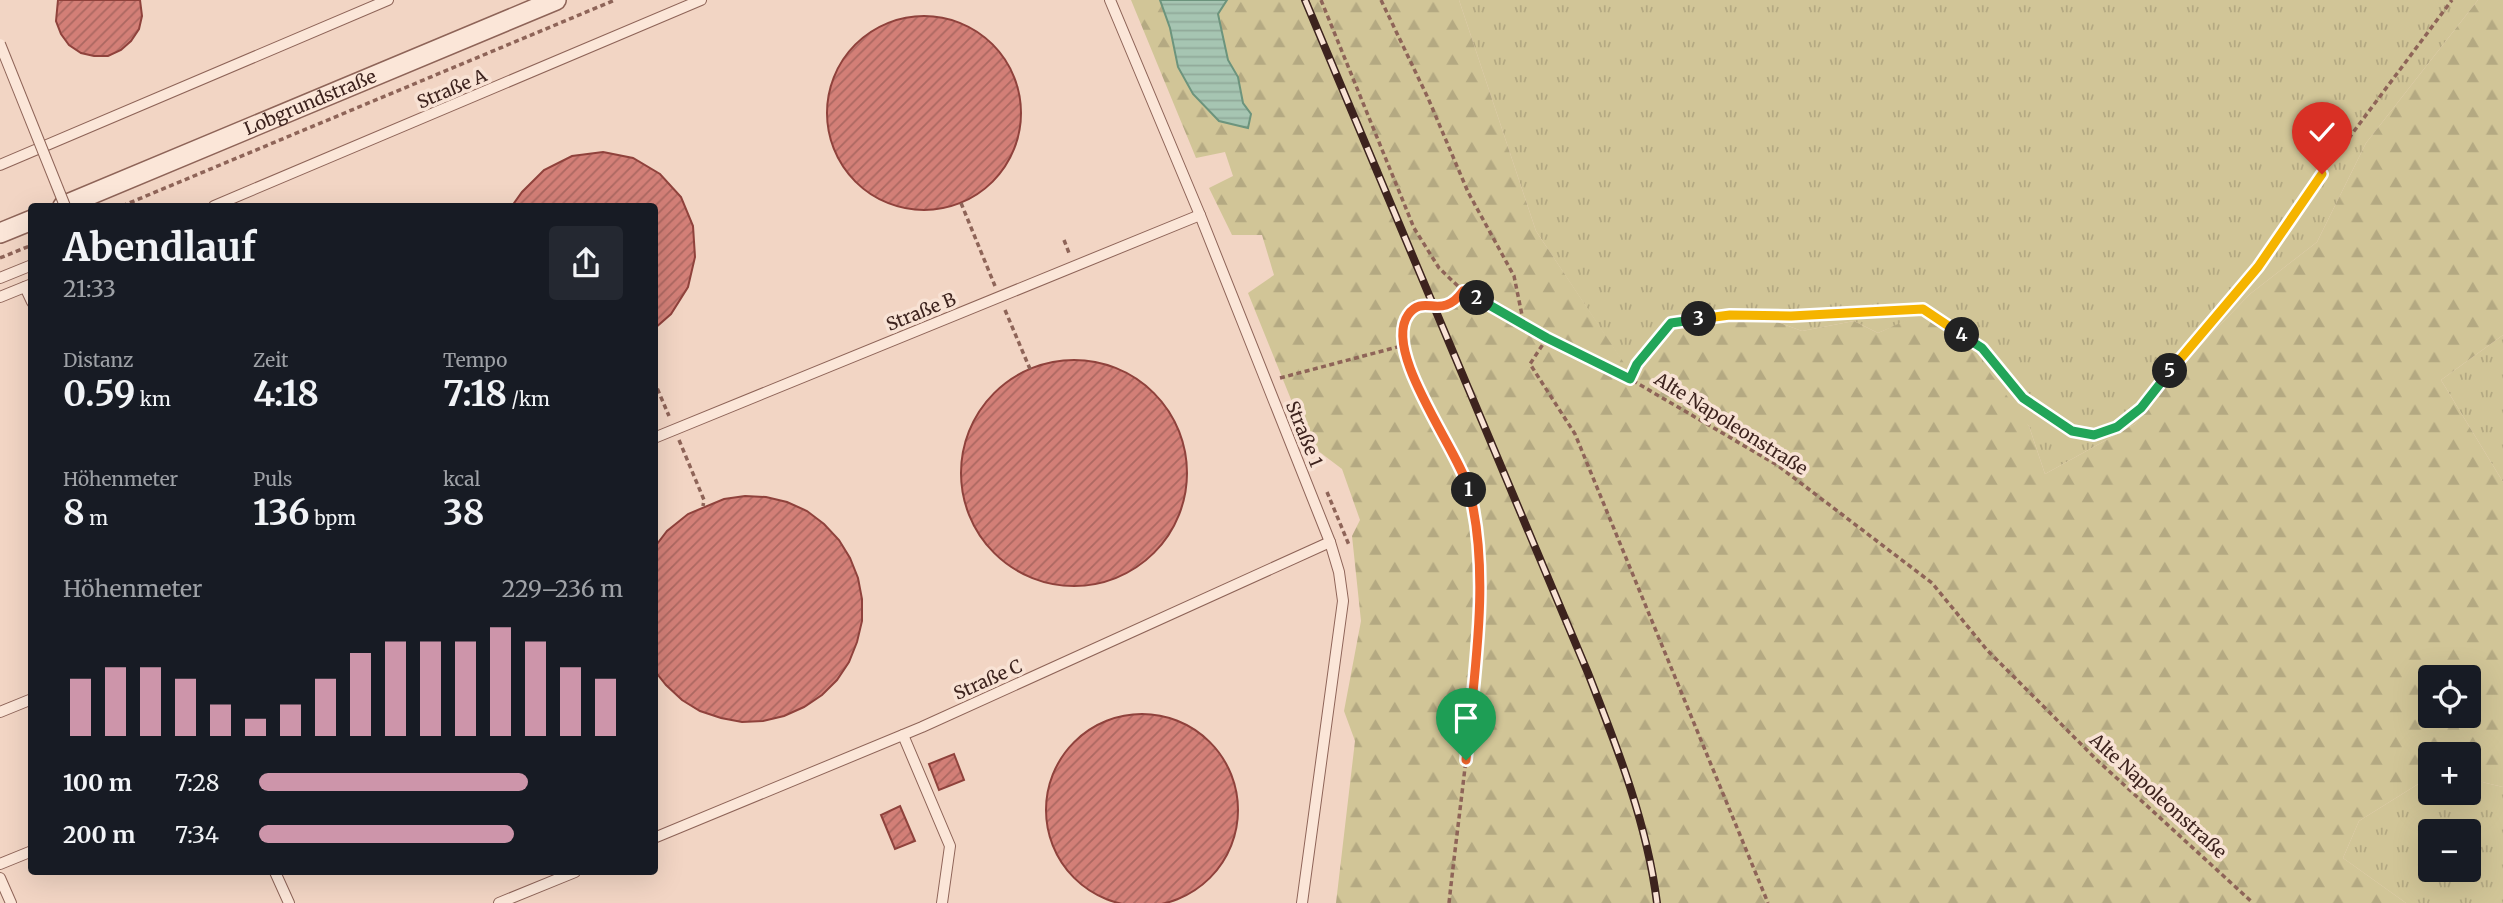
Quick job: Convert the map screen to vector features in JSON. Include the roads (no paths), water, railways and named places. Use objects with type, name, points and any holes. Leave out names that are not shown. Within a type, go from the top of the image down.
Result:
[{"type":"street","name":"Lobgrundstraße","points":[[71,203],[556,0]]},
{"type":"street","points":[[0,233],[28,222]]},
{"type":"lane","points":[[0,165],[388,0]]},
{"type":"lane","name":"Straße A","points":[[221,203],[701,0]]},
{"type":"lane","name":"Straße 1","points":[[1110,0],[1200,215],[1330,542],[1339,572],[1343,601],[1301,903]]},
{"type":"lane","points":[[0,44],[63,203]]},
{"type":"lane","name":"Straße B","points":[[658,436],[1200,215]]},
{"type":"lane","points":[[0,278],[28,267]]},
{"type":"lane","points":[[0,297],[28,285]]},
{"type":"lane","name":"Straße C","points":[[658,836],[903,735],[1330,542]]},
{"type":"lane","points":[[0,712],[28,701]]},
{"type":"lane","points":[[903,735],[950,846],[942,903]]},
{"type":"lane","points":[[0,864],[28,853]]},
{"type":"lane","points":[[276,875],[289,903]]},
{"type":"lane","points":[[499,903],[568,875]]},
{"type":"lane","points":[[0,878],[11,903]]},
{"type":"railway","points":[[1305,0],[1599,701],[1638,815],[1657,903]]}]
